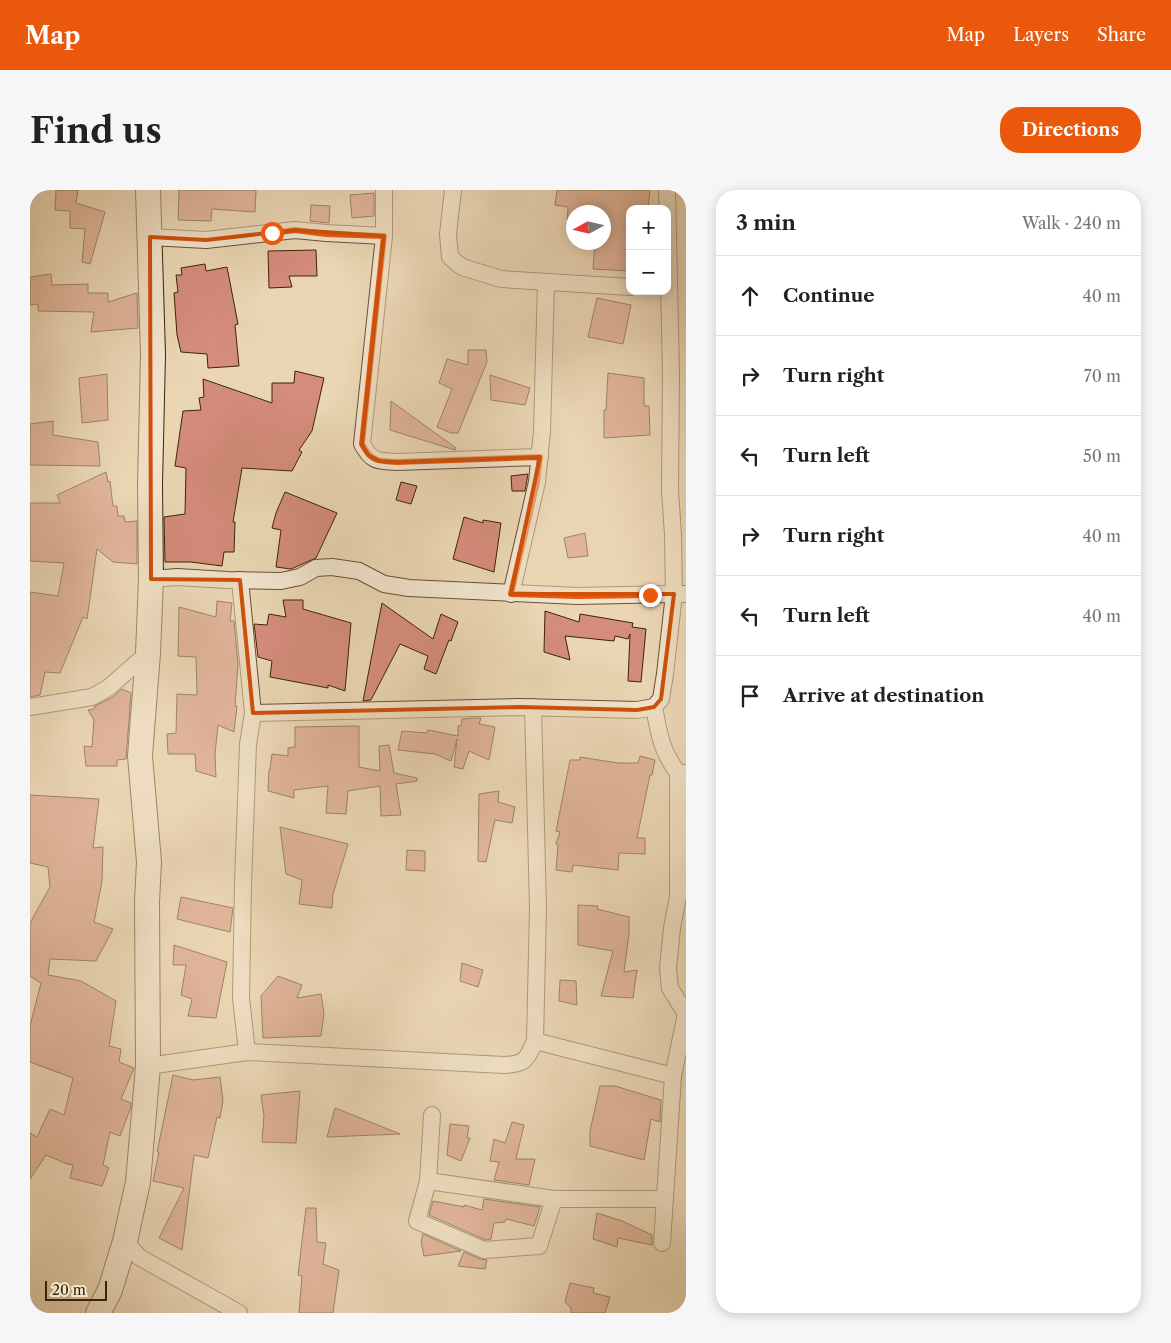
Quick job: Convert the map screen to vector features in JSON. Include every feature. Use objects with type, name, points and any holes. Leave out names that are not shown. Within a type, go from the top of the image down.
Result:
[{"type":"street","points":[[98,1313],[110,1290],[125,1240],[138,1182],[148,1066],[147,902],[149,862],[140,756],[148,653],[151,579],[150,484],[153,354],[148,190]]},
{"type":"street","points":[[384,190],[384,236],[362,444],[368,455],[380,461],[397,462],[540,457]]},
{"type":"street","points":[[453,190],[448,234],[450,257],[462,267],[501,279],[626,287]]},
{"type":"street","points":[[667,190],[668,250]]},
{"type":"street","points":[[150,236],[206,240],[295,230],[326,234],[384,236]]},
{"type":"street","points":[[511,594],[537,482],[540,457],[546,282]]},
{"type":"street","points":[[253,713],[533,707],[637,710],[654,707],[661,698],[680,594],[670,490],[671,373],[668,295]]},
{"type":"street","points":[[151,579],[177,577],[282,581],[300,577],[316,568],[332,567],[359,572],[384,584],[409,588],[577,596],[680,594]]},
{"type":"street","points":[[240,580],[253,713],[248,744],[243,885],[241,998],[246,1052]]},
{"type":"street","points":[[30,707],[92,697],[108,688],[148,653]]},
{"type":"street","points":[[148,1066],[246,1052],[504,1065],[518,1065],[527,1058],[535,1041],[538,908],[533,707]]},
{"type":"street","points":[[654,707],[661,745],[667,759],[682,773],[678,897],[672,928],[668,968],[670,988],[686,1014],[673,1076],[662,1244]]},
{"type":"street","points":[[535,1041],[673,1076]]},
{"type":"street","points":[[432,1115],[428,1181],[417,1221],[484,1250],[539,1246],[554,1199]]},
{"type":"street","points":[[428,1181],[554,1199],[665,1199]]},
{"type":"street","points":[[125,1240],[139,1257],[239,1313]]},
{"type":"highlighted area","points":[[295,230],[384,236],[362,444],[368,455],[380,461],[397,462],[540,457],[511,594],[674,594],[661,699],[654,707],[637,710],[520,707],[253,713],[240,580],[151,579],[150,237],[206,240]]},
{"type":"building","points":[[56,190],[78,190],[76,203],[105,212],[90,264],[82,262],[85,229],[70,228],[70,211],[55,210]]},
{"type":"building","points":[[179,190],[256,190],[255,212],[212,209],[211,221],[178,220]]},
{"type":"building","points":[[557,190],[650,190],[648,205],[626,205],[626,271],[593,269],[594,250],[611,250],[611,205],[566,205],[566,207],[555,205]]},
{"type":"building","points":[[374,193],[374,216],[352,218],[350,195]]},
{"type":"building","points":[[311,205],[330,206],[329,223],[310,221]]},
{"type":"building","points":[[316,250],[317,276],[289,276],[292,287],[269,288],[268,251]]},
{"type":"building","points":[[205,264],[206,271],[227,267],[238,324],[235,325],[239,366],[208,368],[207,354],[181,352],[177,335],[174,293],[178,292],[176,275],[182,275],[181,268]]},
{"type":"building","points":[[51,274],[52,285],[88,284],[88,293],[108,293],[108,302],[137,293],[138,328],[91,332],[94,312],[38,311],[38,304],[30,305],[30,277]]},
{"type":"building","points":[[597,298],[631,305],[623,344],[588,337]]},
{"type":"building","points":[[468,350],[486,350],[487,362],[458,433],[451,433],[437,427],[452,389],[439,383],[447,359],[468,365]]},
{"type":"building","points":[[295,371],[324,378],[312,431],[299,450],[302,452],[292,471],[242,468],[233,522],[235,522],[234,552],[224,552],[222,566],[191,562],[165,562],[164,517],[185,514],[186,468],[175,466],[183,411],[201,410],[199,398],[204,397],[203,379],[272,403],[272,383],[294,383]]},
{"type":"building","points":[[608,373],[644,378],[644,406],[649,406],[650,435],[604,438],[604,410],[606,410]]},
{"type":"building","points":[[107,374],[108,420],[82,423],[79,378]]},
{"type":"building","points":[[490,375],[530,388],[525,405],[491,400]]},
{"type":"building","points":[[391,401],[456,448],[455,450],[390,430]]},
{"type":"building","points":[[53,421],[53,435],[98,442],[100,466],[30,465],[30,424]]},
{"type":"building","points":[[106,472],[108,482],[110,481],[113,506],[117,506],[118,516],[124,516],[125,522],[137,521],[137,564],[113,562],[97,549],[87,619],[83,617],[60,673],[45,672],[40,695],[30,697],[30,592],[58,596],[64,563],[30,561],[30,503],[60,503],[57,495]]},
{"type":"building","points":[[528,474],[525,491],[512,491],[511,476]]},
{"type":"building","points":[[401,482],[417,486],[411,504],[396,500]]},
{"type":"building","points":[[285,492],[337,513],[316,558],[291,569],[276,567],[281,530],[272,528]]},
{"type":"building","points":[[464,517],[483,523],[483,520],[501,523],[494,572],[453,559]]},
{"type":"building","points":[[585,533],[588,556],[568,558],[564,538]]},
{"type":"building","points":[[283,600],[303,600],[303,609],[351,623],[345,691],[328,685],[328,688],[270,677],[272,661],[258,657],[254,624],[267,625],[269,614],[286,617]]},
{"type":"building","points":[[217,601],[232,603],[230,621],[234,621],[238,665],[234,732],[218,725],[215,754],[216,777],[196,771],[195,754],[168,754],[167,734],[176,733],[177,694],[197,695],[196,657],[178,656],[179,607],[216,617]]},
{"type":"building","points":[[382,603],[433,639],[441,614],[458,622],[436,674],[424,669],[428,656],[400,644],[371,700],[363,701]]},
{"type":"building","points":[[545,611],[579,622],[580,614],[633,623],[632,627],[646,629],[641,682],[628,681],[630,634],[628,639],[615,636],[614,641],[565,636],[570,660],[544,652]]},
{"type":"building","points":[[122,689],[131,693],[126,759],[117,760],[117,766],[86,766],[84,746],[92,747],[94,720],[88,710],[94,709],[95,706],[113,697]]},
{"type":"building","points":[[481,718],[479,724],[495,727],[489,760],[469,751],[463,769],[454,767],[457,739],[451,761],[435,754],[398,750],[402,731],[427,733],[428,730],[458,736],[458,726],[461,726],[462,719]]},
{"type":"building","points":[[359,726],[359,767],[380,771],[379,746],[389,745],[394,773],[417,778],[417,781],[396,784],[401,815],[381,816],[380,786],[348,791],[346,814],[326,813],[328,786],[294,790],[294,798],[268,791],[272,754],[288,756],[288,748],[295,747],[295,727]]},
{"type":"building","points":[[640,756],[655,760],[637,838],[645,838],[645,854],[619,853],[618,870],[573,865],[572,872],[556,870],[558,845],[556,844],[560,832],[556,831],[570,760],[580,760],[580,757],[618,763],[638,763]]},
{"type":"building","points":[[499,791],[498,802],[515,807],[512,823],[495,820],[486,862],[478,861],[479,794]]},
{"type":"building","points":[[30,795],[99,799],[93,848],[103,847],[102,881],[94,922],[113,929],[96,961],[50,959],[48,975],[81,981],[116,1001],[109,1046],[121,1049],[119,1062],[134,1068],[121,1099],[131,1103],[131,1107],[120,1136],[110,1132],[103,1165],[109,1168],[102,1186],[70,1178],[73,1165],[46,1155],[30,1179],[30,1133],[37,1137],[50,1109],[64,1115],[73,1078],[30,1062],[30,1026],[41,983],[30,976],[30,923],[50,887],[48,867],[30,863]]},
{"type":"building","points":[[280,827],[348,844],[333,894],[332,908],[299,904],[302,880],[286,874]]},
{"type":"building","points":[[407,850],[425,851],[425,871],[406,870]]},
{"type":"building","points":[[181,897],[233,908],[230,932],[177,919]]},
{"type":"building","points":[[578,905],[598,906],[597,909],[629,917],[629,934],[624,972],[637,970],[633,998],[601,996],[613,951],[578,945]]},
{"type":"building","points":[[174,945],[227,962],[216,1018],[188,1016],[192,999],[181,995],[186,965],[173,965]]},
{"type":"building","points":[[462,963],[483,970],[478,987],[460,981]]},
{"type":"building","points":[[278,976],[302,985],[297,998],[321,994],[324,1013],[321,1036],[263,1038],[261,996]]},
{"type":"building","points":[[560,980],[576,981],[577,1005],[559,1001]]},
{"type":"building","points":[[173,1075],[193,1080],[220,1077],[223,1101],[220,1118],[217,1117],[208,1158],[194,1155],[182,1250],[159,1238],[184,1188],[153,1181]]},
{"type":"building","points":[[600,1086],[615,1086],[661,1100],[660,1122],[651,1119],[644,1160],[590,1146],[590,1131]]},
{"type":"building","points":[[300,1091],[296,1143],[262,1142],[264,1116],[261,1095]]},
{"type":"building","points":[[335,1108],[400,1134],[327,1137]]},
{"type":"building","points":[[512,1122],[524,1125],[516,1159],[535,1159],[529,1185],[494,1180],[499,1162],[490,1161],[494,1139],[505,1143]]},
{"type":"building","points":[[450,1124],[469,1126],[467,1138],[470,1138],[461,1161],[447,1155]]},
{"type":"building","points":[[484,1199],[540,1207],[534,1226],[506,1219],[505,1222],[494,1223],[491,1239],[486,1240],[429,1215],[433,1201],[464,1207],[464,1205],[482,1210]]},
{"type":"building","points":[[306,1208],[316,1208],[317,1242],[326,1243],[323,1264],[339,1270],[333,1313],[299,1313],[302,1276],[298,1275]]},
{"type":"building","points":[[597,1213],[622,1221],[652,1235],[652,1245],[618,1238],[617,1247],[593,1239]]},
{"type":"building","points":[[423,1234],[461,1251],[424,1256],[421,1242]]},
{"type":"building","points":[[464,1252],[487,1260],[485,1269],[458,1266]]},
{"type":"building","points":[[570,1283],[594,1288],[593,1293],[610,1297],[605,1313],[571,1313],[571,1308],[565,1302]]},
{"type":"route","points":[[272,233],[295,230],[326,234],[384,236],[362,444],[368,455],[380,461],[397,462],[540,457],[537,482],[511,594],[577,596],[650,595]]}]
